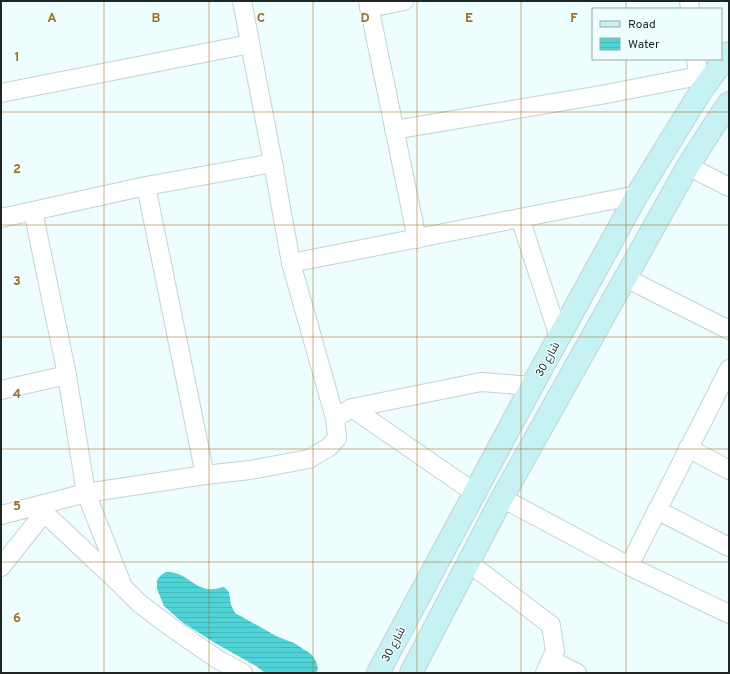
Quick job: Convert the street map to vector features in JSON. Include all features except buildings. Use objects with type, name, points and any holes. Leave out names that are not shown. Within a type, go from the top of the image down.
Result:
[{"type":"street","points":[[1,515],[40,509],[86,494],[205,475],[250,470],[309,459],[329,447],[337,438],[335,418],[291,263],[242,1]]},
{"type":"street","points":[[404,1],[368,5],[417,239]]},
{"type":"street","points":[[1,93],[250,44]]},
{"type":"street","name":"شارع 30","points":[[378,673],[559,336],[637,195],[699,75],[719,60]]},
{"type":"street","points":[[394,130],[601,94],[699,75]]},
{"type":"street","points":[[411,673],[502,498],[688,166],[729,103]]},
{"type":"street","points":[[1,218],[146,186],[273,163]]},
{"type":"street","points":[[688,166],[729,187]]},
{"type":"street","points":[[146,186],[205,475]]},
{"type":"street","points":[[291,263],[637,195]]},
{"type":"street","points":[[33,210],[67,375],[86,494],[123,587]]},
{"type":"street","points":[[520,218],[559,336]]},
{"type":"street","points":[[626,278],[729,330]]},
{"type":"street","points":[[629,566],[729,369]]},
{"type":"street","points":[[1,390],[67,375]]},
{"type":"street","points":[[335,418],[352,408],[481,382],[532,386]]},
{"type":"street","points":[[352,408],[475,493]]},
{"type":"street","points":[[688,448],[729,470]]},
{"type":"street","points":[[502,498],[629,566],[729,614]]},
{"type":"street","points":[[1,567],[40,509]]},
{"type":"street","points":[[40,509],[139,603],[217,659],[243,673]]},
{"type":"street","points":[[657,510],[729,547]]},
{"type":"street","points":[[469,563],[551,626],[555,652],[548,667],[577,673]]},
{"type":"water","points":[[166,572],[173,572],[183,576],[202,588],[212,589],[224,587],[229,592],[231,605],[235,613],[278,637],[294,643],[311,654],[316,661],[318,669],[316,673],[265,673],[256,666],[182,622],[164,606],[157,589],[157,580]]}]
